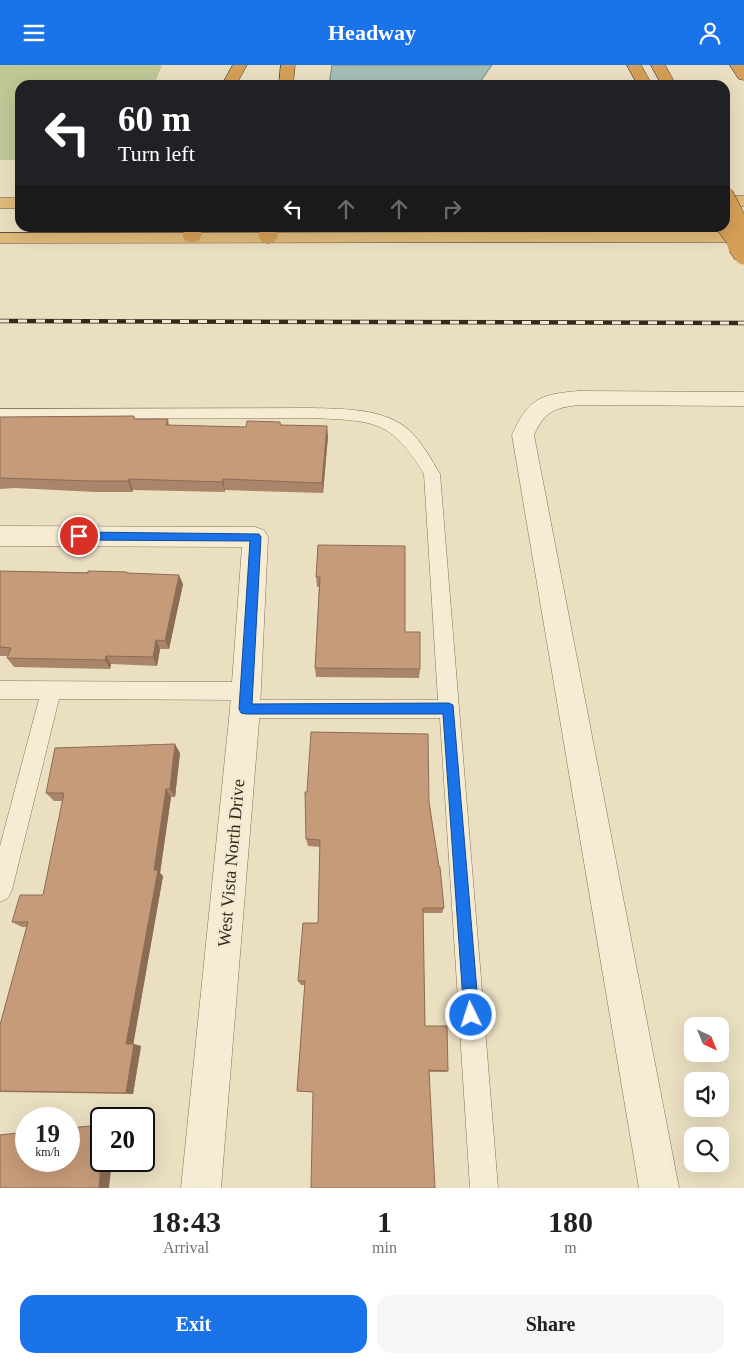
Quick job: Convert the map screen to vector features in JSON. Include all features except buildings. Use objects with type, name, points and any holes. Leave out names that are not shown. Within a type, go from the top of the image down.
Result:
[{"type":"highway","points":[[232,80],[240,65]]},
{"type":"highway","points":[[286,80],[288,65]]},
{"type":"highway","points":[[634,65],[642,80]]},
{"type":"highway","points":[[658,65],[666,80]]},
{"type":"highway","points":[[737,65],[744,76]]},
{"type":"highway","points":[[730,201],[744,201]]},
{"type":"highway","points":[[0,203],[15,203]]},
{"type":"highway","points":[[730,204],[744,231]]},
{"type":"highway","points":[[729,232],[744,254]]},
{"type":"highway","points":[[0,238],[193,233],[744,237]]},
{"type":"street","points":[[659,1188],[523,435],[529,419],[538,408],[560,400],[744,399]]},
{"type":"street","name":"West Vista North Drive","points":[[0,536],[255,537],[246,700],[201,1188]]},
{"type":"lane","points":[[0,414],[312,413],[347,415],[371,419],[396,427],[412,443],[432,474],[484,1188]]},
{"type":"lane","points":[[0,690],[51,690],[449,709]]},
{"type":"lane","points":[[0,890],[51,690]]},
{"type":"green space","points":[[0,65],[162,65],[156,80],[15,80],[15,160],[0,160]]},
{"type":"water","points":[[332,65],[492,65],[481,80],[330,80]]},
{"type":"railway","points":[[0,321],[744,323]]},
{"type":"route","points":[[79,536],[255,537],[246,709],[449,709],[471,1015]]}]
